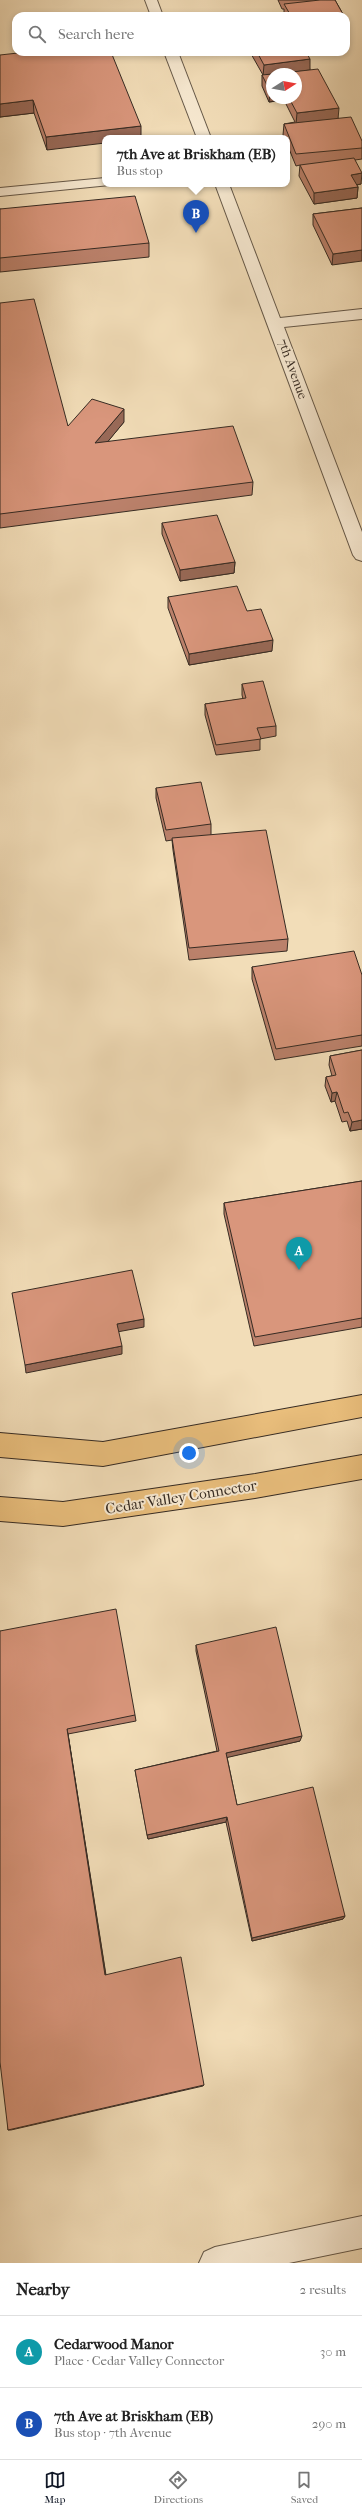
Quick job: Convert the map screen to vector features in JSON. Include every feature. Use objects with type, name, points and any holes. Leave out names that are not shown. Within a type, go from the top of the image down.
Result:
[{"type":"main road","points":[[0,1445],[103,1454],[362,1406]]},
{"type":"main road","name":"Cedar Valley Connector","points":[[0,1509],[63,1514],[255,1486],[362,1467]]},
{"type":"street","points":[[151,0],[156,12]]},
{"type":"street","points":[[173,56],[203,135]]},
{"type":"street","points":[[0,192],[102,182]]},
{"type":"street","name":"7th Avenue","points":[[223,187],[276,323],[362,554]]},
{"type":"street","points":[[276,323],[362,314]]},
{"type":"street","points":[[215,2263],[362,2232]]},
{"type":"building","points":[[335,0],[342,12],[289,12],[284,4]]},
{"type":"building","points":[[12,54],[12,56],[113,56],[141,126],[46,137],[33,100],[0,104],[0,55]]},
{"type":"building","points":[[259,56],[308,56],[310,59],[264,65]]},
{"type":"building","points":[[318,69],[339,108],[297,113],[292,104],[302,104],[302,71]]},
{"type":"building","points":[[262,75],[266,75],[266,83]]},
{"type":"building","points":[[351,117],[362,141],[362,148],[296,154],[290,139],[290,135],[288,135],[284,124]]},
{"type":"building","points":[[354,158],[362,173],[351,175],[358,187],[314,193],[300,165]]},
{"type":"building","points":[[135,196],[149,243],[0,258],[0,209]]},
{"type":"building","points":[[362,208],[362,250],[333,254],[313,214]]},
{"type":"building","points":[[34,299],[68,426],[92,399],[124,409],[95,443],[233,426],[253,482],[0,514],[0,303]]},
{"type":"building","points":[[217,515],[235,562],[180,570],[162,523]]},
{"type":"building","points":[[237,586],[247,611],[261,609],[273,640],[189,654],[168,597]]},
{"type":"building","points":[[263,681],[276,726],[257,728],[261,739],[216,745],[205,704],[246,698],[242,684]]},
{"type":"building","points":[[201,782],[211,824],[166,830],[156,788]]},
{"type":"building","points":[[266,830],[288,939],[189,948],[172,838]]},
{"type":"building","points":[[354,951],[362,975],[362,1035],[276,1049],[252,967]]},
{"type":"building","points":[[362,1050],[362,1120],[352,1122],[348,1112],[344,1113],[337,1092],[332,1093],[326,1077],[336,1075],[330,1056]]},
{"type":"building","points":[[362,1181],[362,1318],[255,1337],[224,1203]]},
{"type":"building","points":[[132,1270],[144,1319],[117,1324],[122,1346],[25,1365],[12,1293]]},
{"type":"building","points":[[116,1609],[135,1715],[67,1729],[105,1975],[181,1957],[204,2085],[8,2130],[0,2062],[0,1631]]},
{"type":"building","points":[[276,1627],[302,1736],[226,1753],[237,1805],[313,1787],[345,1916],[252,1938],[227,1817],[147,1835],[135,1770],[219,1751],[196,1645]]},
{"type":"place","name":"7th Ave at Briskham (EB)","points":[[196,233]]},
{"type":"place","name":"Cedarwood Manor","points":[[299,1270]]}]
